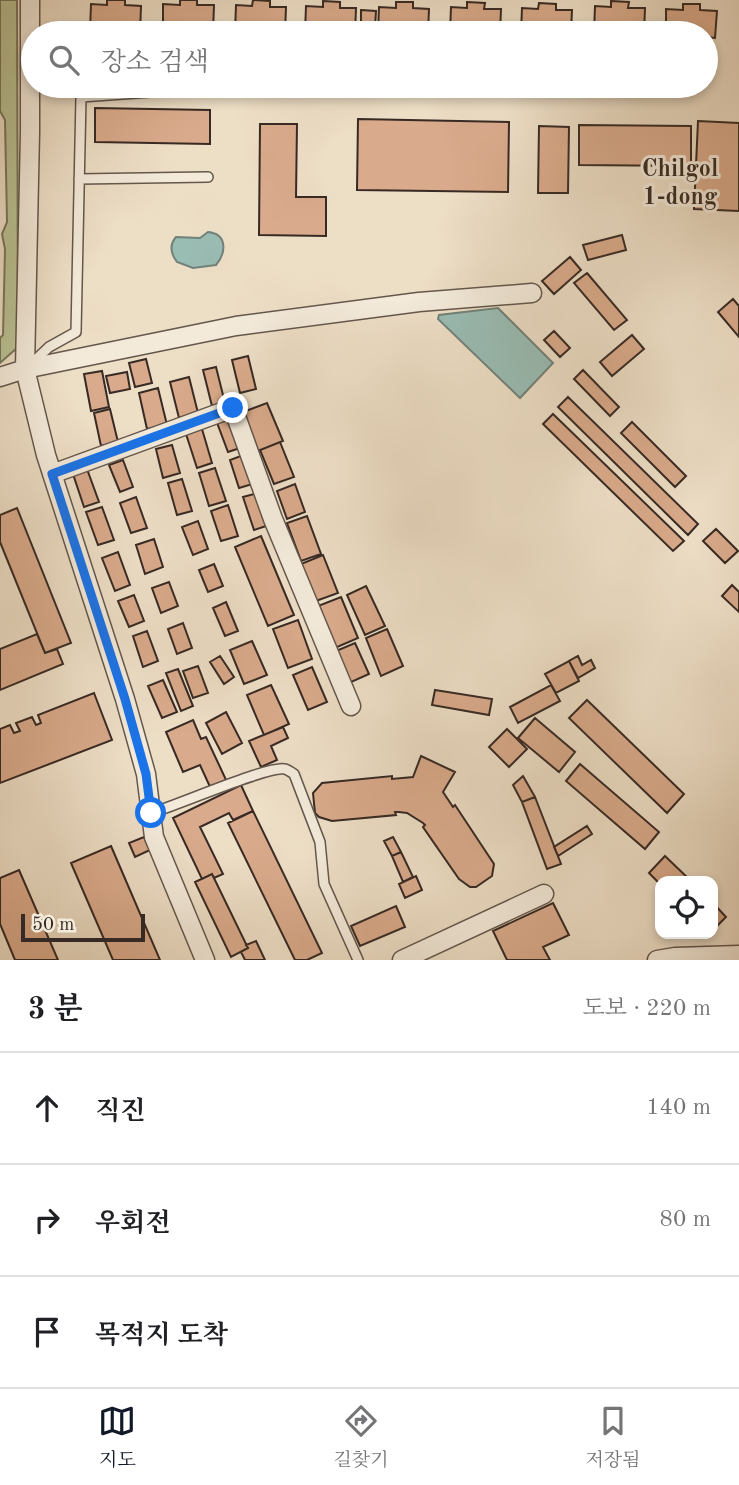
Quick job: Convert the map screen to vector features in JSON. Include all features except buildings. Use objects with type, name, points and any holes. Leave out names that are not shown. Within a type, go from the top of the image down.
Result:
[{"type":"street","points":[[30,0],[30,21]]},
{"type":"street","points":[[30,98],[25,369],[52,474],[125,699],[146,774],[154,837],[205,960]]},
{"type":"street","points":[[0,377],[25,369],[236,326],[419,302],[533,293]]},
{"type":"street","points":[[52,474],[233,408],[273,519],[351,706]]},
{"type":"street","points":[[402,960],[544,894]]},
{"type":"street","points":[[657,960],[739,955]]},
{"type":"lane","points":[[25,369],[49,347],[76,332],[81,98]]},
{"type":"lane","points":[[79,179],[208,177]]},
{"type":"lane","points":[[151,813],[174,807],[266,770],[284,768],[294,774],[320,842],[324,884],[358,960]]},
{"type":"green space","points":[[0,0],[17,0],[18,347],[0,363],[5,249],[2,234],[7,222],[5,120],[0,111]]},
{"type":"water","points":[[208,232],[222,240],[222,255],[216,265],[193,268],[177,262],[172,249],[176,237],[200,238]]},
{"type":"water","points":[[498,308],[553,363],[520,398],[438,319],[439,315]]},
{"type":"district","name":"Chilgol 1-dong","points":[[680,182]]},
{"type":"route","points":[[151,813],[146,774],[125,699],[52,474],[233,408]]}]
